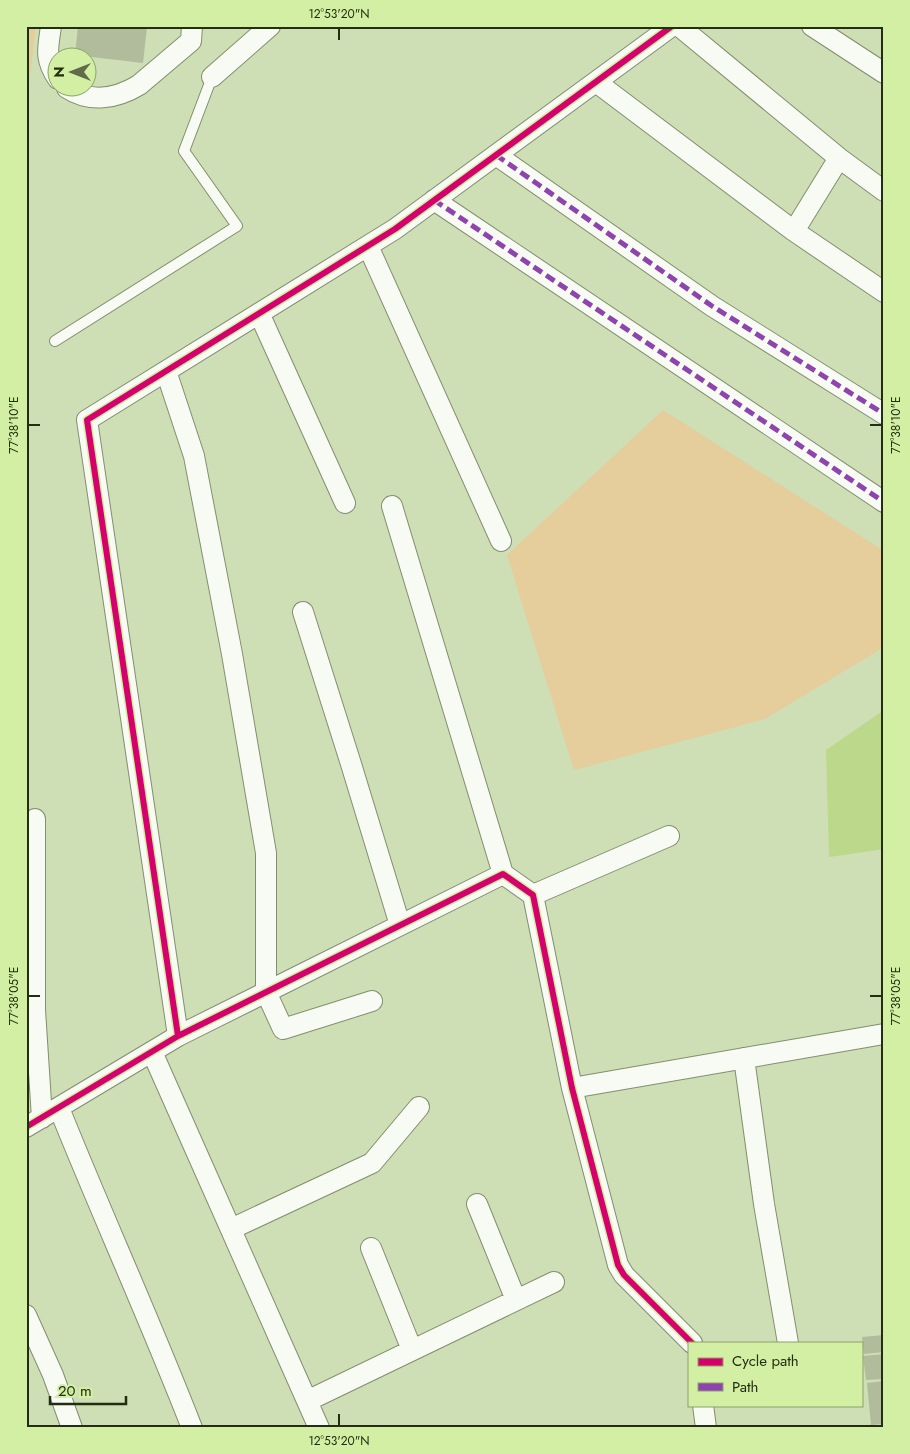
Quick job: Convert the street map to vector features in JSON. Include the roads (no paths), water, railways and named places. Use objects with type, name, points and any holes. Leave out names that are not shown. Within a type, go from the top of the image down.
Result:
[{"type":"street","points":[[48,48],[51,26]]},
{"type":"street","points":[[98,98],[125,93],[139,85],[191,41],[192,26]]},
{"type":"street","points":[[212,76],[270,26]]},
{"type":"street","points":[[178,1036],[87,420],[395,229],[672,26]]},
{"type":"street","points":[[679,26],[839,158],[884,191]]},
{"type":"street","points":[[812,26],[884,73]]},
{"type":"street","points":[[596,82],[794,231],[884,292]]},
{"type":"street","points":[[496,155],[712,306],[884,414]]},
{"type":"street","points":[[794,231],[839,158]]},
{"type":"street","points":[[434,200],[884,502]]},
{"type":"street","points":[[368,246],[501,541]]},
{"type":"street","points":[[259,313],[345,503]]},
{"type":"street","points":[[166,371],[194,456],[232,654],[266,853],[266,992],[283,1029],[372,1001]]},
{"type":"street","points":[[392,506],[503,874],[533,895],[572,1088],[618,1265],[624,1276],[691,1342]]},
{"type":"street","points":[[303,612],[400,926]]},
{"type":"street","points":[[35,819],[35,1010],[42,1117],[91,1187],[162,1352],[192,1428]]},
{"type":"street","points":[[533,895],[669,836]]},
{"type":"street","points":[[42,1117],[178,1036],[503,874]]},
{"type":"street","points":[[572,1088],[884,1034]]},
{"type":"street","points":[[152,1052],[319,1428]]},
{"type":"street","points":[[744,1058],[764,1204],[788,1342]]},
{"type":"street","points":[[231,1229],[372,1163],[419,1107]]},
{"type":"street","points":[[477,1204],[516,1300]]},
{"type":"street","points":[[371,1248],[412,1350]]},
{"type":"street","points":[[307,1401],[554,1282]]},
{"type":"street","points":[[27,1318],[53,1375],[71,1427]]},
{"type":"street","points":[[703,1406],[706,1428]]},
{"type":"lane","points":[[55,341],[236,226],[184,151],[212,76]]}]
